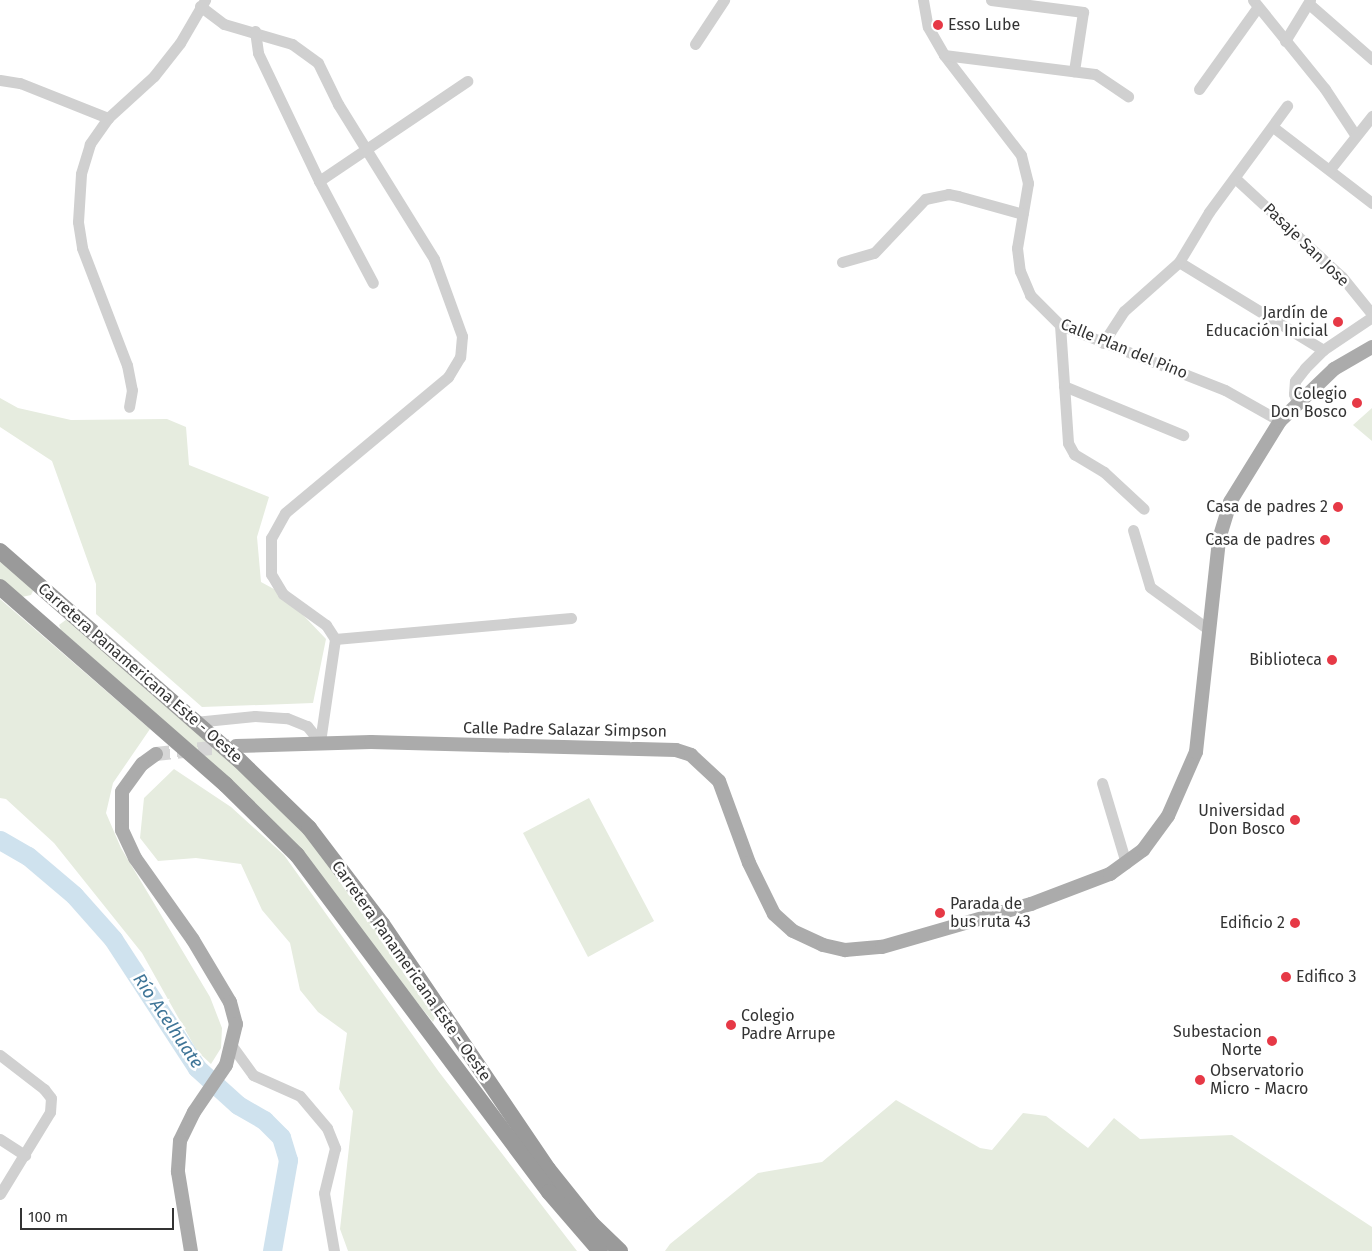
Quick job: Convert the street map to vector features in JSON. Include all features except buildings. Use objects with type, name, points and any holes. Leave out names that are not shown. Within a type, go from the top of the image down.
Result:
[{"type":"highway","name":"Carretera Panamericana Este - Oeste","points":[[0,551],[266,784],[328,850],[382,924],[548,1169],[592,1224],[620,1251]]},
{"type":"highway","points":[[18,602],[37,600],[40,594],[36,582]]},
{"type":"highway","name":"Carretera Panamericana Este - Oeste","points":[[0,587],[58,635],[245,802],[297,856],[544,1186],[600,1251]]},
{"type":"highway","points":[[58,635],[57,618],[67,614],[74,616]]},
{"type":"main road","name":"Calle Padre Salazar Simpson","points":[[236,746],[320,742],[648,748],[691,755],[719,781],[749,863],[774,914],[793,930],[823,945],[845,950],[910,941],[1012,910],[1110,874],[1126,864],[1161,828],[1190,770],[1199,734],[1208,629],[1224,521],[1242,478],[1280,421],[1334,370],[1372,347]]},
{"type":"main road","points":[[156,754],[142,764],[122,792],[122,830],[135,858],[193,940],[230,1002],[236,1024],[226,1065],[194,1112],[180,1142],[178,1157],[191,1251]]},
{"type":"street","points":[[695,44],[724,0]]},
{"type":"street","name":"Calle Plan del Pino","points":[[923,0],[928,27],[944,55],[1021,155],[1028,183],[1017,248],[1023,280],[1030,295],[1060,325],[1225,390],[1280,421]]},
{"type":"street","points":[[991,0],[1083,12],[1074,71]]},
{"type":"street","points":[[1285,42],[1310,2],[1372,59]]},
{"type":"street","points":[[129,407],[132,390],[127,365],[82,248],[78,222],[81,174],[90,144],[108,118],[154,76],[180,43],[203,3],[224,24],[292,44],[318,62],[338,104],[368,148],[434,259],[462,336],[460,357],[448,377],[285,513],[271,538],[270,574],[283,594],[326,625],[335,639],[320,742]]},
{"type":"street","points":[[1199,89],[1255,4],[1325,89],[1356,136]]},
{"type":"street","points":[[255,32],[258,53],[319,181],[373,282]]},
{"type":"street","points":[[944,55],[1074,71],[1107,79],[1128,96]]},
{"type":"street","points":[[0,80],[20,83],[108,118]]},
{"type":"street","points":[[319,181],[467,81]]},
{"type":"street","points":[[1103,343],[1124,311],[1179,262],[1209,212],[1236,179],[1287,106]]},
{"type":"street","points":[[1330,169],[1372,116]]},
{"type":"street","points":[[1273,127],[1372,203]]},
{"type":"street","name":"Pasaje San Jose","points":[[1236,179],[1342,277],[1372,315]]},
{"type":"street","points":[[842,262],[874,253],[914,208],[932,198],[958,196],[1023,214]]},
{"type":"street","points":[[1179,262],[1323,350]]},
{"type":"street","points":[[1298,404],[1294,394],[1295,381],[1323,350],[1372,315]]},
{"type":"street","points":[[1060,325],[1068,443],[1074,454],[1104,472],[1144,509]]},
{"type":"street","points":[[1064,386],[1183,435]]},
{"type":"street","points":[[1133,530],[1150,587],[1208,629]]},
{"type":"street","points":[[335,639],[571,618]]},
{"type":"street","points":[[196,722],[255,716],[287,718],[307,726],[320,742]]},
{"type":"street","points":[[1102,783],[1126,864]]},
{"type":"street","points":[[232,1046],[253,1075],[300,1096],[327,1128],[335,1148],[324,1193],[334,1251]]},
{"type":"street","points":[[0,1055],[44,1089],[51,1098],[50,1112],[0,1194]]},
{"type":"street","points":[[0,1139],[25,1155]]},
{"type":"shaded area","points":[[0,398],[18,408],[71,420],[167,419],[186,427],[189,465],[269,497],[257,537],[261,582],[283,594],[326,639],[313,703],[202,707],[96,614],[96,584],[52,461],[0,427]]},
{"type":"shaded area","points":[[1372,408],[1372,441],[1353,425]]},
{"type":"shaded area","points":[[0,560],[34,589],[31,595],[22,597],[0,579]]},
{"type":"shaded area","points":[[0,599],[150,729],[113,783],[106,813],[121,848],[210,997],[222,1028],[221,1048],[211,1064],[197,1051],[142,953],[54,843],[6,799],[0,798]]},
{"type":"shaded area","points":[[67,619],[267,792],[337,872],[436,1016],[433,1022],[249,796],[61,630],[59,625]]},
{"type":"shaded area","points":[[174,769],[231,807],[284,855],[439,1072],[577,1251],[348,1251],[340,1229],[353,1111],[339,1089],[347,1033],[318,1012],[300,990],[290,943],[262,910],[241,864],[196,858],[158,861],[140,838],[144,798]]},
{"type":"shaded area","points":[[589,798],[654,921],[588,957],[523,833]]},
{"type":"shaded area","points":[[896,1100],[980,1148],[992,1150],[1023,1113],[1046,1116],[1088,1148],[1114,1118],[1140,1139],[1232,1135],[1372,1227],[1372,1251],[665,1251],[670,1244],[758,1173],[822,1162]]},
{"type":"waterway","name":"Río Acelhuate","points":[[0,840],[28,856],[74,895],[113,939],[197,1068],[238,1105],[264,1120],[281,1137],[288,1160],[272,1251]]},
{"type":"tunnel","points":[[156,754],[230,746]]},
{"type":"place","name":"Esso Lube","points":[[938,25]]},
{"type":"place","name":"Jardín de Educación Inicial","points":[[1338,322]]},
{"type":"place","name":"Colegio Don Bosco","points":[[1357,403]]},
{"type":"place","name":"Casa de padres 2","points":[[1338,507]]},
{"type":"place","name":"Casa de padres","points":[[1325,540]]},
{"type":"place","name":"Biblioteca","points":[[1332,660]]},
{"type":"place","name":"Universidad Don Bosco","points":[[1295,820]]},
{"type":"place","name":"Parada de bus ruta 43","points":[[940,913]]},
{"type":"place","name":"Edificio 2","points":[[1295,923]]},
{"type":"place","name":"Edifico 3","points":[[1286,977]]},
{"type":"place","name":"Colegio Padre Arrupe","points":[[731,1025]]},
{"type":"place","name":"Subestacion Norte","points":[[1272,1041]]},
{"type":"place","name":"Observatorio Micro - Macro","points":[[1200,1080]]}]
